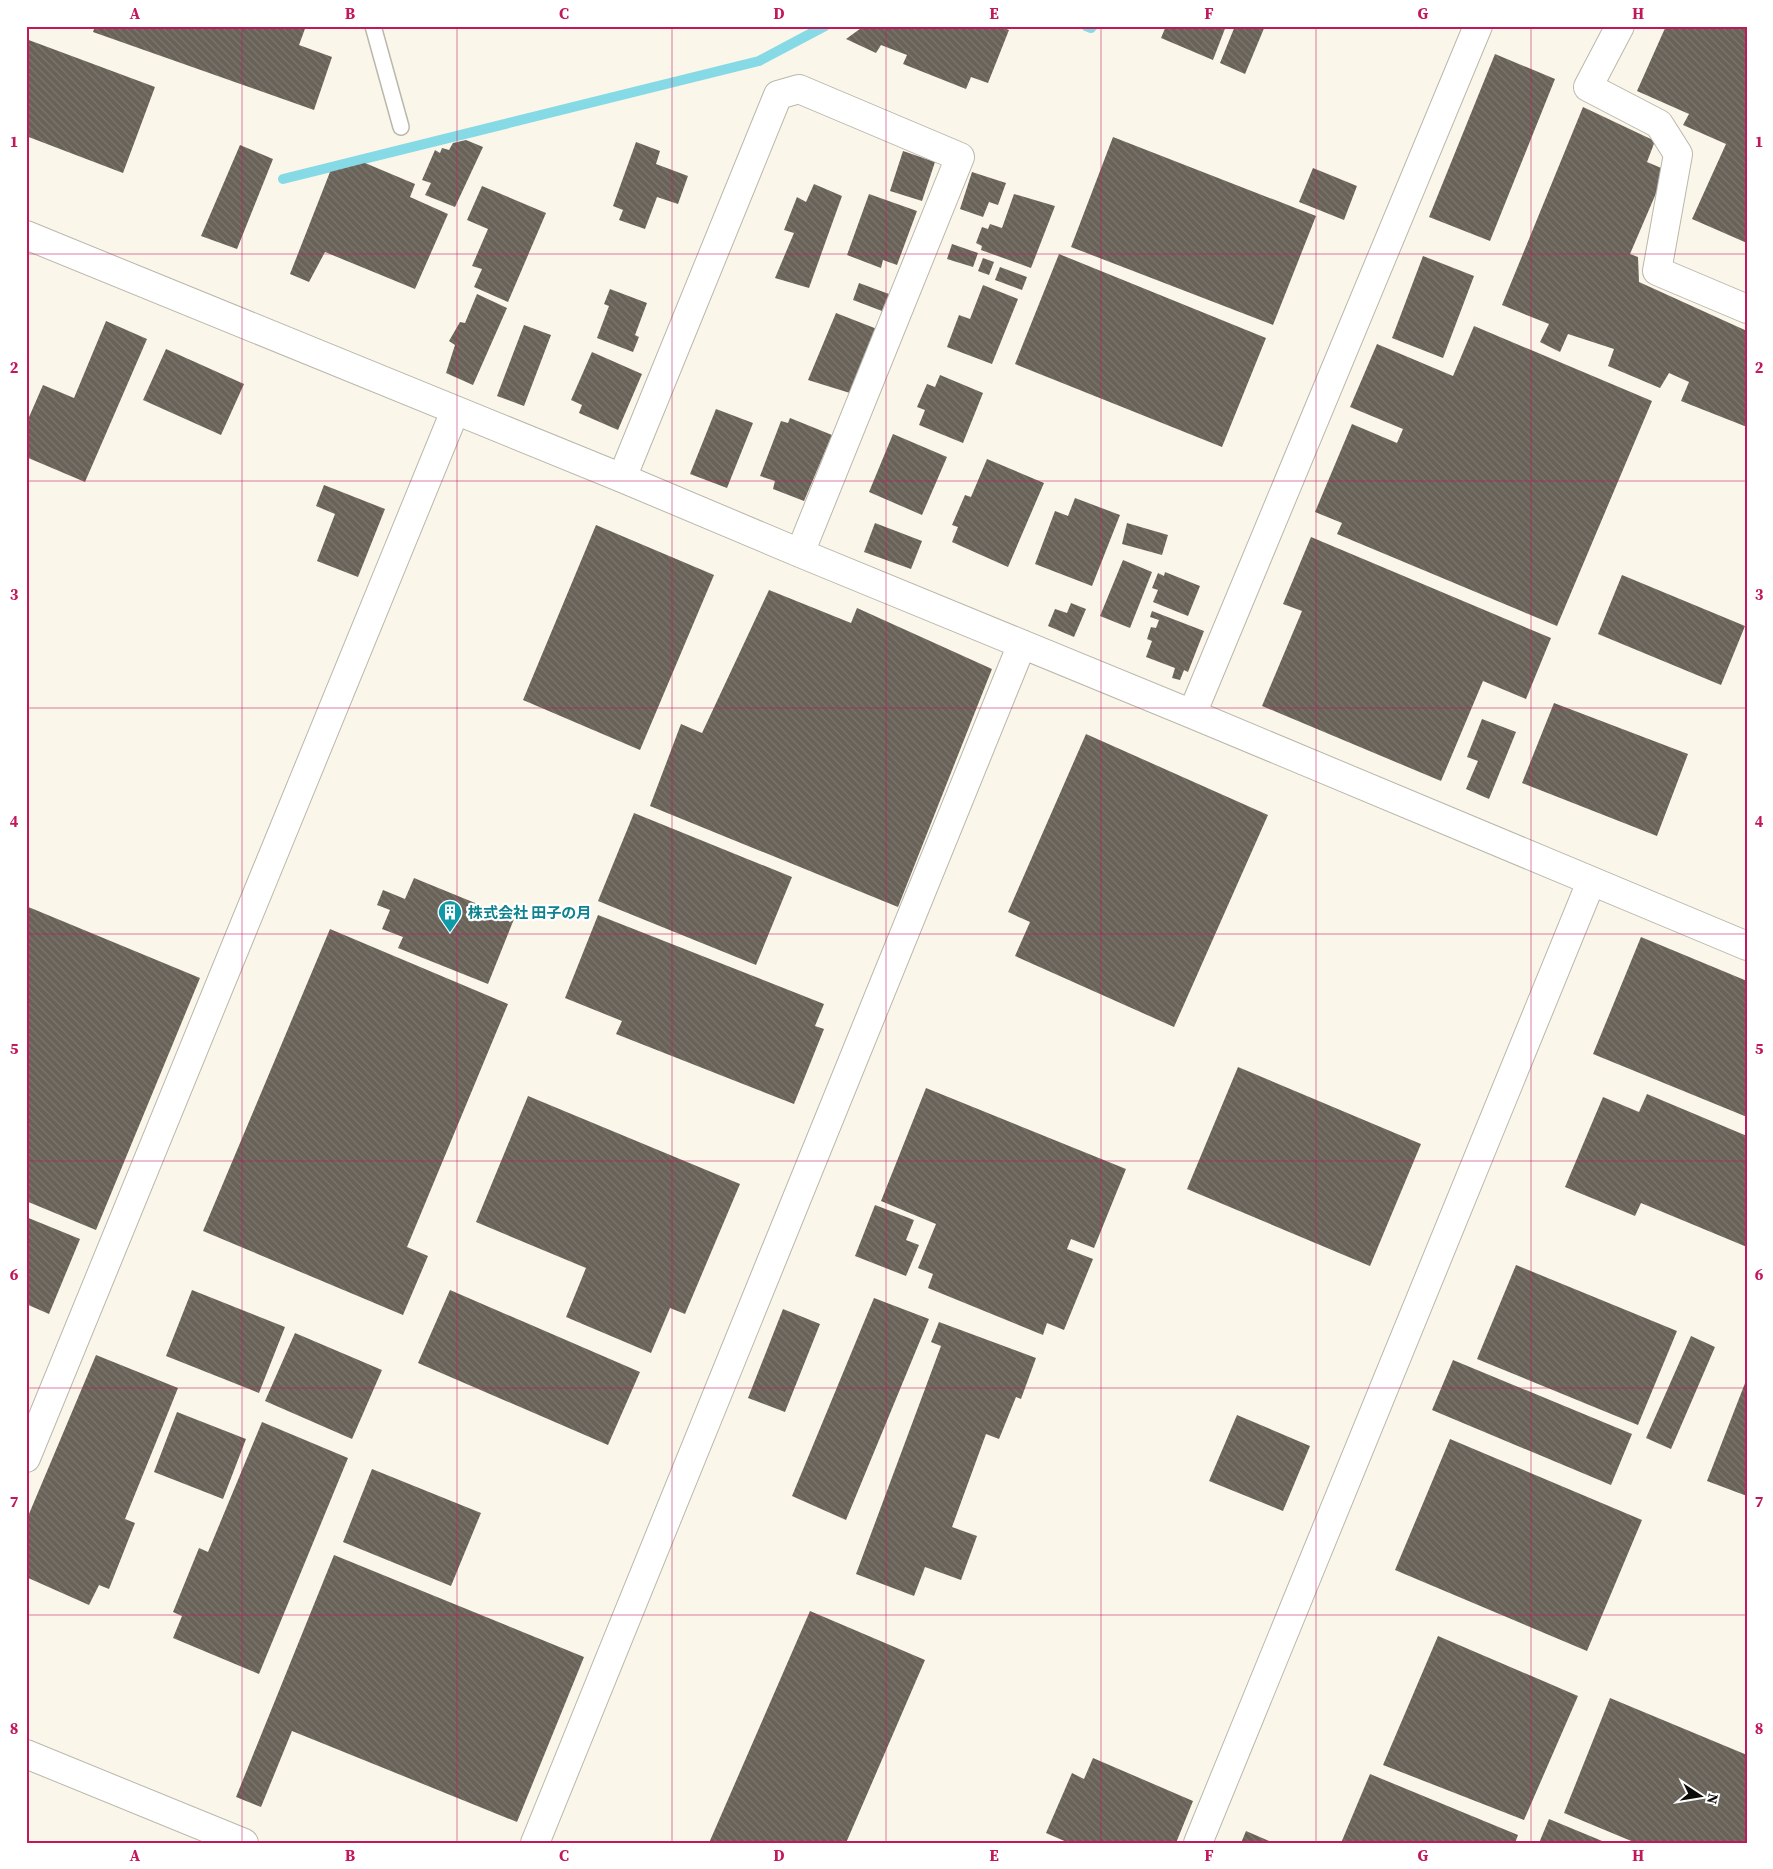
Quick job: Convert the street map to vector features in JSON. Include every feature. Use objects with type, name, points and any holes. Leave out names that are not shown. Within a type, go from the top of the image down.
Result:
[{"type":"street","points":[[1192,714],[1478,26]]},
{"type":"street","points":[[1620,26],[1588,87],[1659,124],[1678,154],[1658,271],[1747,308]]},
{"type":"street","points":[[622,478],[778,95],[799,89],[960,157],[800,553]]},
{"type":"street","points":[[26,236],[622,478],[1747,946]]},
{"type":"street","points":[[26,1458],[455,411]]},
{"type":"street","points":[[535,1843],[1022,644]]},
{"type":"street","points":[[1198,1843],[1591,882]]},
{"type":"street","points":[[26,1754],[244,1843]]},
{"type":"lane","points":[[373,26],[401,127]]},
{"type":"building","points":[[95,26],[306,26],[299,45],[332,57],[314,110],[93,32]]},
{"type":"building","points":[[864,26],[998,26],[1009,30],[988,83],[971,77],[966,89],[903,64],[907,55],[881,45],[876,53],[846,39]]},
{"type":"building","points":[[1166,26],[1226,26],[1213,60],[1161,38]]},
{"type":"building","points":[[1235,26],[1265,26],[1245,74],[1220,63]]},
{"type":"building","points":[[1666,26],[1747,26],[1747,243],[1692,219],[1726,144],[1683,125],[1689,114],[1637,91]]},
{"type":"building","points":[[26,39],[155,87],[123,173],[26,136]]},
{"type":"building","points":[[1495,54],[1555,79],[1490,241],[1429,217]]},
{"type":"building","points":[[1583,107],[1655,141],[1647,162],[1666,170],[1630,254],[1638,257],[1639,282],[1747,331],[1747,427],[1681,401],[1689,382],[1669,373],[1660,388],[1608,366],[1614,349],[1568,334],[1560,352],[1540,342],[1549,324],[1502,305]]},
{"type":"building","points":[[1113,137],[1316,216],[1273,325],[1071,247]]},
{"type":"building","points":[[466,140],[483,147],[455,207],[425,195],[431,183],[422,180],[435,150],[440,153],[442,148],[449,150],[453,143]]},
{"type":"building","points":[[636,142],[660,151],[656,164],[688,176],[678,204],[657,197],[645,229],[619,220],[623,210],[613,206]]},
{"type":"building","points":[[240,145],[273,159],[237,249],[201,236]]},
{"type":"building","points":[[903,151],[935,162],[922,201],[890,191]]},
{"type":"building","points":[[365,163],[415,184],[410,197],[448,214],[415,289],[325,252],[309,282],[290,274],[330,172]]},
{"type":"building","points":[[1313,168],[1357,186],[1344,220],[1299,202]]},
{"type":"building","points":[[972,172],[1006,183],[998,205],[989,202],[983,217],[960,209]]},
{"type":"building","points":[[814,184],[842,196],[809,288],[775,278],[794,233],[784,230],[797,197],[806,202]]},
{"type":"building","points":[[482,186],[546,213],[508,302],[474,287],[482,269],[472,266],[488,229],[467,220]]},
{"type":"building","points":[[869,194],[917,211],[897,265],[883,260],[881,268],[847,255]]},
{"type":"building","points":[[1014,194],[1055,206],[1031,268],[981,250],[982,246],[976,243],[982,227],[988,229],[990,224],[1002,228]]},
{"type":"building","points":[[952,244],[978,253],[973,267],[947,259]]},
{"type":"building","points":[[1059,254],[1266,338],[1222,447],[1015,364]]},
{"type":"building","points":[[1423,256],[1474,276],[1443,358],[1392,338]]},
{"type":"building","points":[[983,258],[994,262],[989,275],[978,271]]},
{"type":"building","points":[[1000,267],[1027,277],[1022,290],[995,280]]},
{"type":"building","points":[[859,283],[889,294],[882,311],[853,300]]},
{"type":"building","points":[[983,285],[1018,299],[992,364],[947,347],[959,315],[970,319]]},
{"type":"building","points":[[610,289],[647,303],[635,335],[639,337],[633,352],[597,338],[609,306],[604,304]]},
{"type":"building","points":[[477,294],[507,308],[473,385],[446,373],[455,345],[449,341],[460,322],[465,323]]},
{"type":"building","points":[[836,313],[877,329],[850,393],[808,380]]},
{"type":"building","points":[[106,321],[147,339],[85,482],[26,457],[26,424],[43,385],[74,398]]},
{"type":"building","points":[[524,325],[551,335],[524,406],[497,396]]},
{"type":"building","points":[[1474,326],[1652,401],[1557,626],[1337,534],[1342,523],[1315,512],[1352,424],[1397,443],[1403,429],[1350,407],[1377,344],[1453,376]]},
{"type":"building","points":[[166,349],[244,384],[221,435],[143,400]]},
{"type":"building","points":[[592,352],[642,374],[618,430],[579,413],[582,405],[571,400]]},
{"type":"building","points":[[940,375],[983,393],[963,443],[919,425],[925,410],[917,407],[927,384],[935,387]]},
{"type":"building","points":[[716,409],[753,423],[727,488],[690,474]]},
{"type":"building","points":[[790,418],[832,435],[804,501],[773,489],[775,481],[760,476],[781,421],[788,423]]},
{"type":"building","points":[[893,434],[947,457],[922,515],[869,492]]},
{"type":"building","points":[[987,459],[1044,483],[1008,567],[952,542],[958,527],[952,525],[965,495],[971,497]]},
{"type":"building","points":[[324,485],[385,509],[358,577],[317,561],[335,514],[316,506]]},
{"type":"building","points":[[1075,498],[1120,515],[1092,586],[1035,564],[1055,511],[1068,516]]},
{"type":"building","points":[[875,523],[922,541],[911,569],[864,552]]},
{"type":"building","points":[[1127,523],[1168,535],[1162,555],[1122,544]]},
{"type":"building","points":[[596,525],[714,575],[640,750],[523,700]]},
{"type":"building","points":[[1311,537],[1551,638],[1526,699],[1483,681],[1441,781],[1262,706],[1302,611],[1283,604]]},
{"type":"building","points":[[1123,560],[1152,572],[1130,628],[1100,616]]},
{"type":"building","points":[[1165,572],[1200,586],[1188,616],[1153,602],[1158,590],[1152,588],[1158,573],[1164,576]]},
{"type":"building","points":[[1622,575],[1745,626],[1721,685],[1598,634]]},
{"type":"building","points":[[769,590],[851,623],[857,608],[992,669],[898,907],[650,806],[681,724],[702,733]]},
{"type":"building","points":[[1071,603],[1086,609],[1074,637],[1048,626],[1055,609],[1067,613]]},
{"type":"building","points":[[1152,611],[1204,631],[1188,672],[1184,670],[1180,680],[1172,678],[1175,668],[1146,657],[1152,641],[1147,639],[1151,627],[1156,628],[1159,620],[1150,617]]},
{"type":"building","points":[[1554,703],[1688,754],[1657,836],[1522,783]]},
{"type":"building","points":[[1482,719],[1516,732],[1489,799],[1466,789],[1478,761],[1467,757]]},
{"type":"building","points":[[1086,734],[1268,815],[1174,1027],[1015,956],[1030,922],[1008,912]]},
{"type":"building","points":[[634,813],[792,877],[756,965],[598,901]]},
{"type":"building","name":"株式会社 田子の月","points":[[414,878],[514,919],[488,984],[398,948],[403,937],[382,929],[390,910],[377,905],[383,890],[405,899]]},
{"type":"building","points":[[26,906],[200,978],[96,1230],[26,1201]]},
{"type":"building","points":[[598,915],[824,1004],[815,1026],[824,1029],[794,1104],[616,1034],[622,1021],[565,998]]},
{"type":"building","points":[[330,929],[508,1004],[407,1247],[428,1256],[403,1315],[203,1231]]},
{"type":"building","points":[[1641,937],[1747,981],[1747,1117],[1593,1054]]},
{"type":"building","points":[[1238,1067],[1421,1144],[1370,1266],[1187,1189]]},
{"type":"building","points":[[926,1088],[1126,1169],[1094,1248],[1071,1239],[1067,1249],[1093,1259],[1064,1330],[1047,1323],[1043,1335],[928,1288],[933,1274],[918,1268],[936,1224],[881,1201]]},
{"type":"building","points":[[1647,1094],[1747,1136],[1747,1247],[1641,1203],[1635,1216],[1565,1187],[1603,1097],[1639,1112]]},
{"type":"building","points":[[528,1096],[740,1184],[685,1314],[670,1308],[651,1353],[566,1317],[586,1268],[476,1222]]},
{"type":"building","points":[[875,1205],[914,1220],[906,1240],[919,1245],[906,1276],[855,1256]]},
{"type":"building","points":[[26,1217],[80,1239],[49,1314],[26,1304]]},
{"type":"building","points":[[1516,1265],[1677,1331],[1638,1425],[1477,1359]]},
{"type":"building","points":[[192,1290],[285,1327],[259,1393],[166,1356]]},
{"type":"building","points":[[450,1290],[640,1372],[608,1445],[418,1363]]},
{"type":"building","points":[[874,1298],[929,1319],[846,1520],[792,1496]]},
{"type":"building","points":[[783,1309],[820,1324],[785,1412],[748,1398]]},
{"type":"building","points":[[939,1322],[1036,1358],[1021,1399],[1016,1397],[999,1439],[986,1434],[952,1527],[977,1536],[961,1580],[925,1567],[914,1596],[856,1574],[941,1346],[931,1342]]},
{"type":"building","points":[[295,1333],[382,1370],[352,1439],[265,1401]]},
{"type":"building","points":[[1691,1336],[1715,1347],[1671,1449],[1646,1438]]},
{"type":"building","points":[[96,1355],[178,1388],[125,1519],[135,1523],[109,1589],[99,1585],[89,1605],[26,1577],[26,1521]]},
{"type":"building","points":[[1453,1360],[1632,1434],[1611,1485],[1432,1410]]},
{"type":"building","points":[[1747,1378],[1747,1496],[1707,1481]]},
{"type":"building","points":[[177,1412],[246,1439],[223,1499],[154,1472]]},
{"type":"building","points":[[1237,1415],[1310,1446],[1283,1511],[1209,1481]]},
{"type":"building","points":[[262,1422],[348,1458],[259,1674],[173,1638],[182,1616],[173,1612],[199,1548],[208,1552]]},
{"type":"building","points":[[1450,1439],[1642,1520],[1587,1651],[1395,1570]]},
{"type":"building","points":[[372,1469],[481,1513],[451,1586],[343,1542]]},
{"type":"building","points":[[334,1555],[584,1657],[517,1822],[292,1731],[261,1807],[236,1797]]},
{"type":"building","points":[[810,1611],[925,1660],[846,1843],[709,1843]]},
{"type":"building","points":[[1438,1636],[1578,1696],[1524,1820],[1383,1765]]},
{"type":"building","points":[[1610,1698],[1747,1755],[1747,1843],[1636,1843],[1564,1813]]},
{"type":"building","points":[[1093,1758],[1193,1801],[1176,1843],[1069,1843],[1046,1833],[1072,1773],[1084,1779]]},
{"type":"building","points":[[1370,1774],[1518,1835],[1515,1843],[1341,1843]]},
{"type":"building","points":[[1549,1819],[1607,1843],[1539,1843]]},
{"type":"building","points":[[1246,1831],[1274,1843],[1241,1843]]},
{"type":"waterway","points":[[283,179],[759,61],[825,26]]},
{"type":"waterway","points":[[1086,26],[1091,28],[1093,26]]},
{"type":"place","name":"株式会社 田子の月","points":[[450,933]]}]
